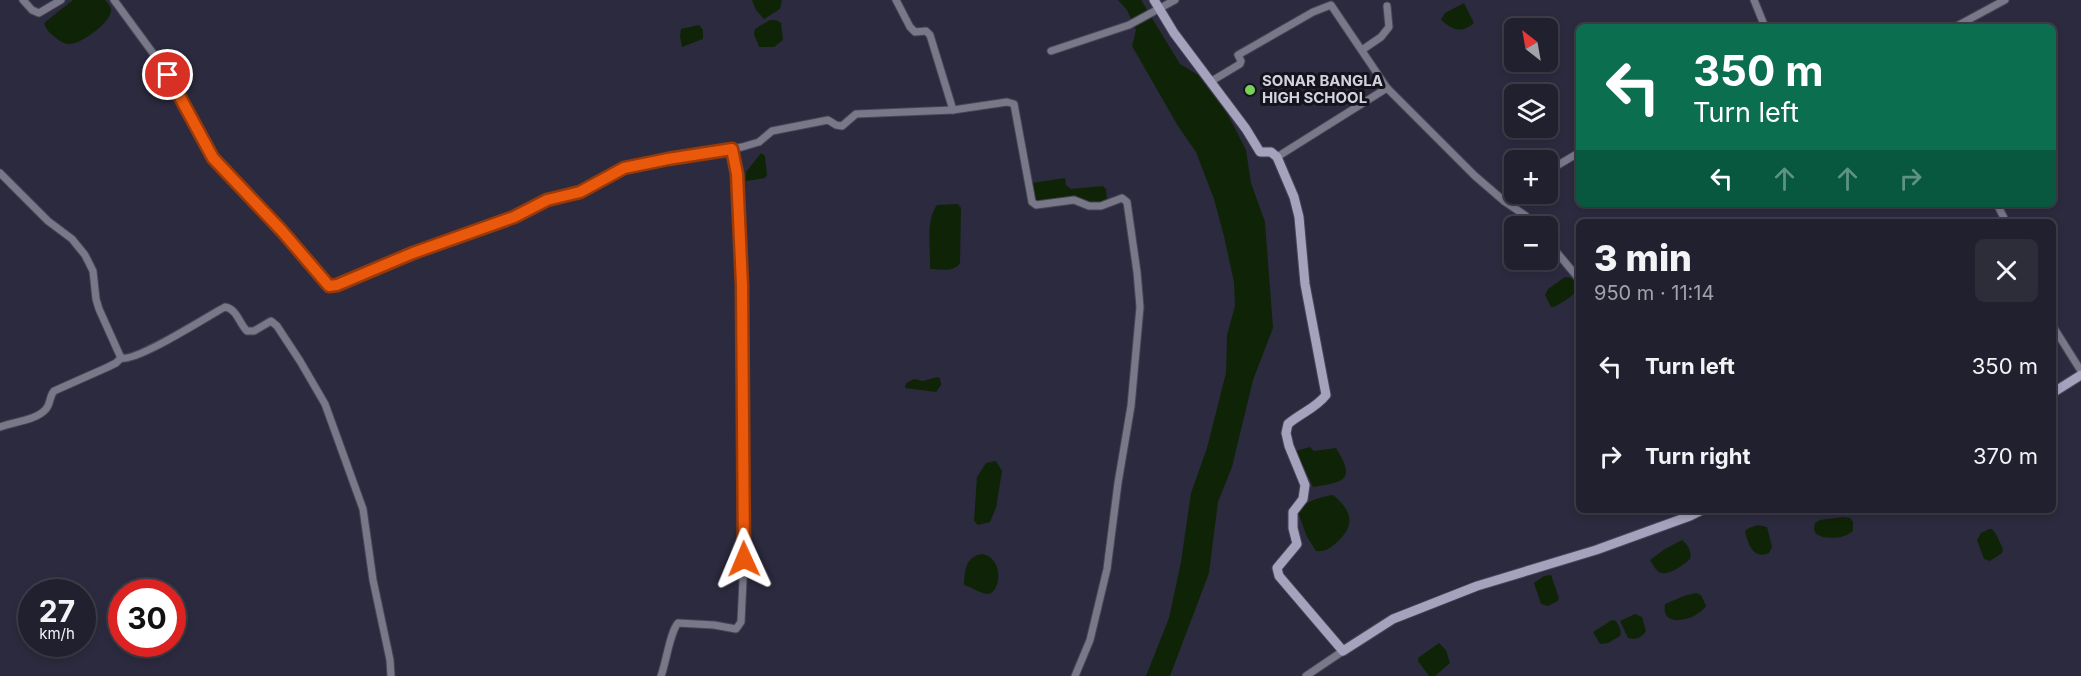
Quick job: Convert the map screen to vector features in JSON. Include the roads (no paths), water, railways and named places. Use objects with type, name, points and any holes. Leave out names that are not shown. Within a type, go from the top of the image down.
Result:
[{"type":"street","points":[[23,0],[35,13],[43,16],[61,0]]},
{"type":"street","points":[[114,0],[168,75],[213,158],[282,231],[329,286],[337,285],[413,253],[514,217],[547,200],[580,192],[624,168],[732,149],[759,142],[772,131],[819,120],[828,120],[843,126],[856,114],[953,110],[1007,102],[1014,104],[1032,202],[1036,205],[1074,200],[1089,206],[1101,206],[1122,198],[1127,202],[1137,272],[1140,307],[1131,406],[1107,569],[1090,640],[1075,676]]},
{"type":"street","points":[[896,0],[909,27],[915,32],[926,31],[930,35],[953,110]]},
{"type":"street","points":[[1154,0],[1156,11],[1260,152],[1271,152],[1277,157],[1294,197],[1299,217],[1305,284],[1326,396],[1319,405],[1288,424],[1286,433],[1289,446],[1305,485],[1303,499],[1293,513],[1293,528],[1298,544],[1277,568],[1279,576],[1343,651]]},
{"type":"street","points":[[1051,51],[1129,25],[1175,0]]},
{"type":"street","points":[[1754,0],[1764,24]]},
{"type":"street","points":[[1961,24],[2005,0]]},
{"type":"street","points":[[1210,82],[1240,64],[1238,55],[1330,2],[1387,88],[1475,176],[1504,201]]},
{"type":"street","points":[[1362,50],[1381,38],[1389,27],[1387,6]]},
{"type":"street","points":[[1277,157],[1387,88]]},
{"type":"street","points":[[661,676],[668,657],[672,632],[678,623],[736,629],[741,622],[744,559],[742,285],[737,174],[732,149]]},
{"type":"street","points":[[1558,165],[1576,154]]},
{"type":"street","points":[[0,173],[48,221],[72,239],[85,255],[93,271],[99,309],[121,358]]},
{"type":"street","points":[[1508,204],[1526,216]]},
{"type":"street","points":[[1558,254],[1576,275]]},
{"type":"street","points":[[121,358],[127,359],[225,307],[233,311],[247,331],[254,331],[271,321],[277,326],[324,404],[363,509],[373,580],[390,660],[391,676]]},
{"type":"street","points":[[2056,331],[2081,373],[2056,391]]},
{"type":"street","points":[[0,427],[38,415],[46,410],[54,391],[108,368],[121,358]]},
{"type":"street","points":[[1306,676],[1393,619],[1477,586],[1596,550],[1696,513]]},
{"type":"place","name":"SONAR BANGLA HIGH SCHOOL","points":[[1250,90]]}]
